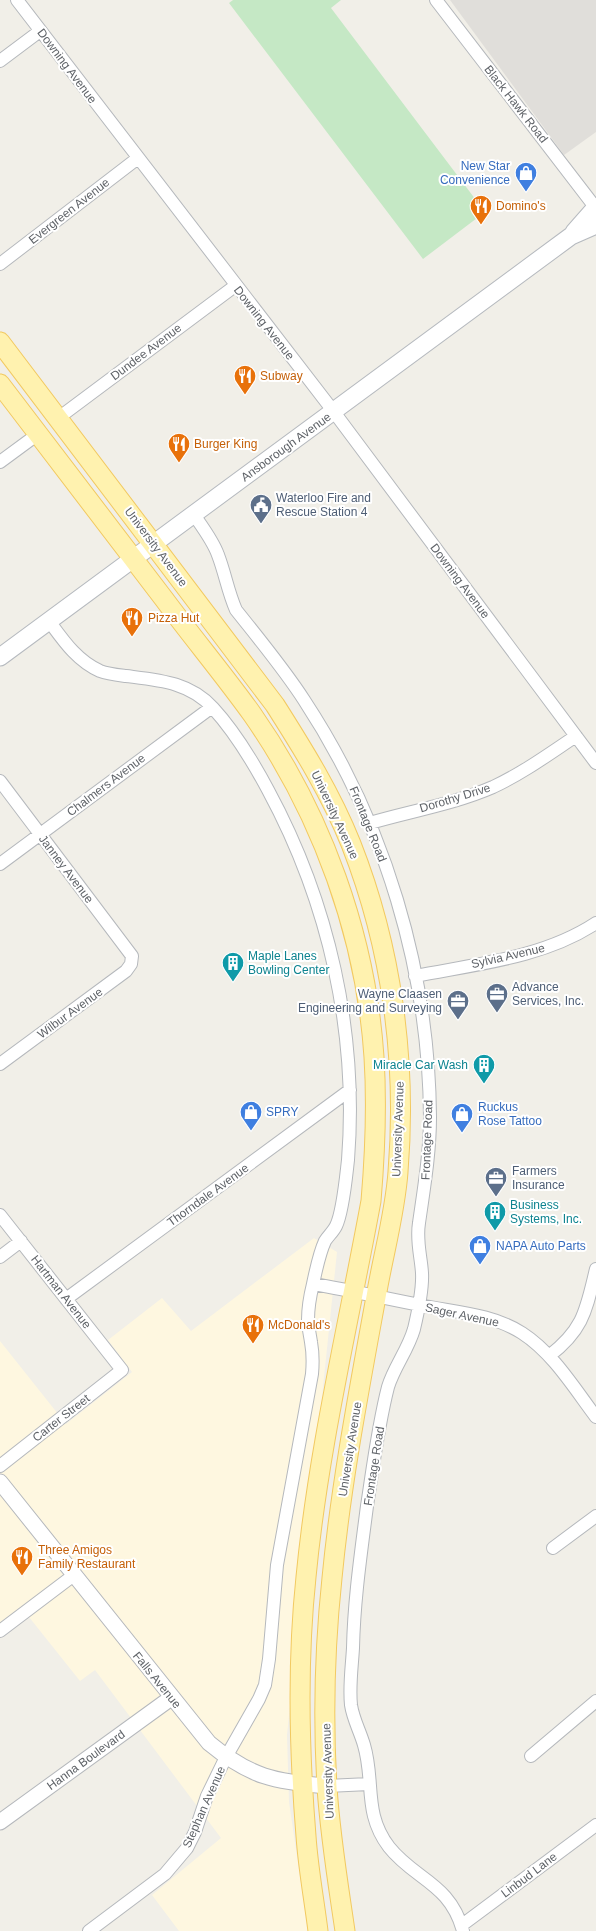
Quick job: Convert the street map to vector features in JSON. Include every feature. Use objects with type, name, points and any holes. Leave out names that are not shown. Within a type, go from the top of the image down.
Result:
[{"type":"main road","name":"Ansborough Avenue","points":[[0,657],[571,236],[596,207]]},
{"type":"main road","name":"Ansborough Avenue","points":[[571,236],[596,225]]},
{"type":"main road","name":"University Avenue","points":[[0,342],[271,699],[305,753],[330,798],[350,842],[371,905],[386,960],[399,1048],[401,1089],[401,1124],[396,1187],[343,1490],[331,1581],[326,1685],[327,1786],[345,1931]]},
{"type":"main road","name":"University Avenue","points":[[0,384],[252,714],[290,775],[307,808],[322,842],[353,931],[358,952],[374,1055],[376,1090],[374,1162],[371,1202],[318,1481],[306,1578],[300,1687],[302,1784],[306,1838],[318,1931]]},
{"type":"street","name":"Downing Avenue","points":[[17,0],[235,286],[334,412],[596,763]]},
{"type":"street","name":"Black Hawk Road","points":[[436,0],[596,207]]},
{"type":"street","points":[[0,60],[40,30]]},
{"type":"street","name":"Evergreen Avenue","points":[[0,264],[138,158]]},
{"type":"street","name":"Dundee Avenue","points":[[57,419],[235,286]]},
{"type":"street","points":[[0,462],[38,434]]},
{"type":"street","name":"Frontage Road","points":[[194,515],[211,539],[219,556],[228,594],[236,610],[304,700],[332,745],[370,823],[406,932],[421,1006],[430,1116],[425,1184],[417,1241],[422,1275],[414,1330],[402,1358],[393,1372],[387,1390],[375,1450],[358,1566],[353,1630],[351,1703],[354,1717],[365,1747],[374,1820],[389,1847],[398,1857],[443,1894],[453,1908],[462,1928]]},
{"type":"street","points":[[49,621],[72,650],[90,666],[102,672],[156,679],[184,687],[197,694],[212,707],[246,753],[294,841],[307,874],[327,934],[342,1008],[350,1090],[348,1161],[336,1226],[326,1239],[320,1254],[308,1307],[308,1322],[313,1357],[312,1374],[277,1565],[268,1673],[259,1699],[226,1758]]},
{"type":"street","name":"Chalmers Avenue","points":[[0,864],[212,707]]},
{"type":"street","name":"Dorothy Drive","points":[[370,823],[454,801],[493,787],[534,764],[576,736]]},
{"type":"street","name":"Janney Avenue","points":[[0,781],[132,956]]},
{"type":"street","name":"Sylvia Avenue","points":[[415,976],[536,951],[576,935],[596,923]]},
{"type":"street","name":"Wilbur Avenue","points":[[0,1064],[126,971],[131,964],[132,956]]},
{"type":"street","name":"Thorndale Avenue","points":[[66,1299],[350,1090]]},
{"type":"street","name":"Hartman Avenue","points":[[0,1214],[122,1370]]},
{"type":"street","points":[[0,1257],[21,1241]]},
{"type":"street","points":[[549,1356],[569,1339],[582,1320],[596,1269]]},
{"type":"street","name":"Sager Avenue","points":[[313,1284],[376,1295],[481,1317],[508,1325],[531,1339],[549,1356],[596,1417]]},
{"type":"street","name":"Carter Street","points":[[0,1466],[122,1370]]},
{"type":"street","name":"Falls Avenue","points":[[0,1482],[171,1698],[209,1744],[226,1758],[261,1776],[277,1781],[327,1786],[369,1784]]},
{"type":"street","points":[[553,1548],[596,1516]]},
{"type":"street","points":[[0,1631],[74,1575]]},
{"type":"street","name":"Hanna Boulevard","points":[[0,1822],[171,1698]]},
{"type":"street","points":[[531,1756],[596,1701]]},
{"type":"street","name":"Stephan Avenue","points":[[88,1931],[165,1874],[177,1862],[187,1848],[195,1832],[207,1796],[226,1758]]},
{"type":"street","name":"Linbud Lane","points":[[462,1928],[596,1824]]},
{"type":"shaded area","points":[[450,0],[596,0],[596,132],[564,155]]},
{"type":"shaded area","points":[[314,1238],[337,1252],[287,1735],[289,1802],[308,1931],[179,1931],[152,1895],[221,1838],[95,1670],[80,1681],[21,1607],[0,1623],[0,1341],[66,1424],[132,1372],[108,1340],[162,1298],[191,1331]]},
{"type":"green space","points":[[233,0],[341,0],[331,8],[485,212],[423,259],[229,3]]},
{"type":"place","name":"New Star Convenience","points":[[526,192]]},
{"type":"place","name":"Domino's","points":[[481,226]]},
{"type":"place","name":"Subway","points":[[245,396]]},
{"type":"place","name":"Burger King","points":[[179,464]]},
{"type":"place","name":"Waterloo Fire and Rescue Station 4","points":[[261,524]]},
{"type":"place","name":"Pizza Hut","points":[[132,638]]},
{"type":"place","name":"Maple Lanes Bowling Center","points":[[233,982]]},
{"type":"place","name":"Advance Services, Inc.","points":[[497,1014]]},
{"type":"place","name":"Wayne Claasen Engineering and Surveying","points":[[458,1020]]},
{"type":"place","name":"Miracle Car Wash","points":[[484,1084]]},
{"type":"place","name":"SPRY","points":[[251,1132]]},
{"type":"place","name":"Ruckus Rose Tattoo","points":[[462,1134]]},
{"type":"place","name":"Farmers Insurance","points":[[496,1198]]},
{"type":"place","name":"Business Systems, Inc.","points":[[495,1232]]},
{"type":"place","name":"NAPA Auto Parts","points":[[480,1266]]},
{"type":"place","name":"McDonald's","points":[[253,1344]]},
{"type":"place","name":"Three Amigos Family Restaurant","points":[[22,1576]]}]
